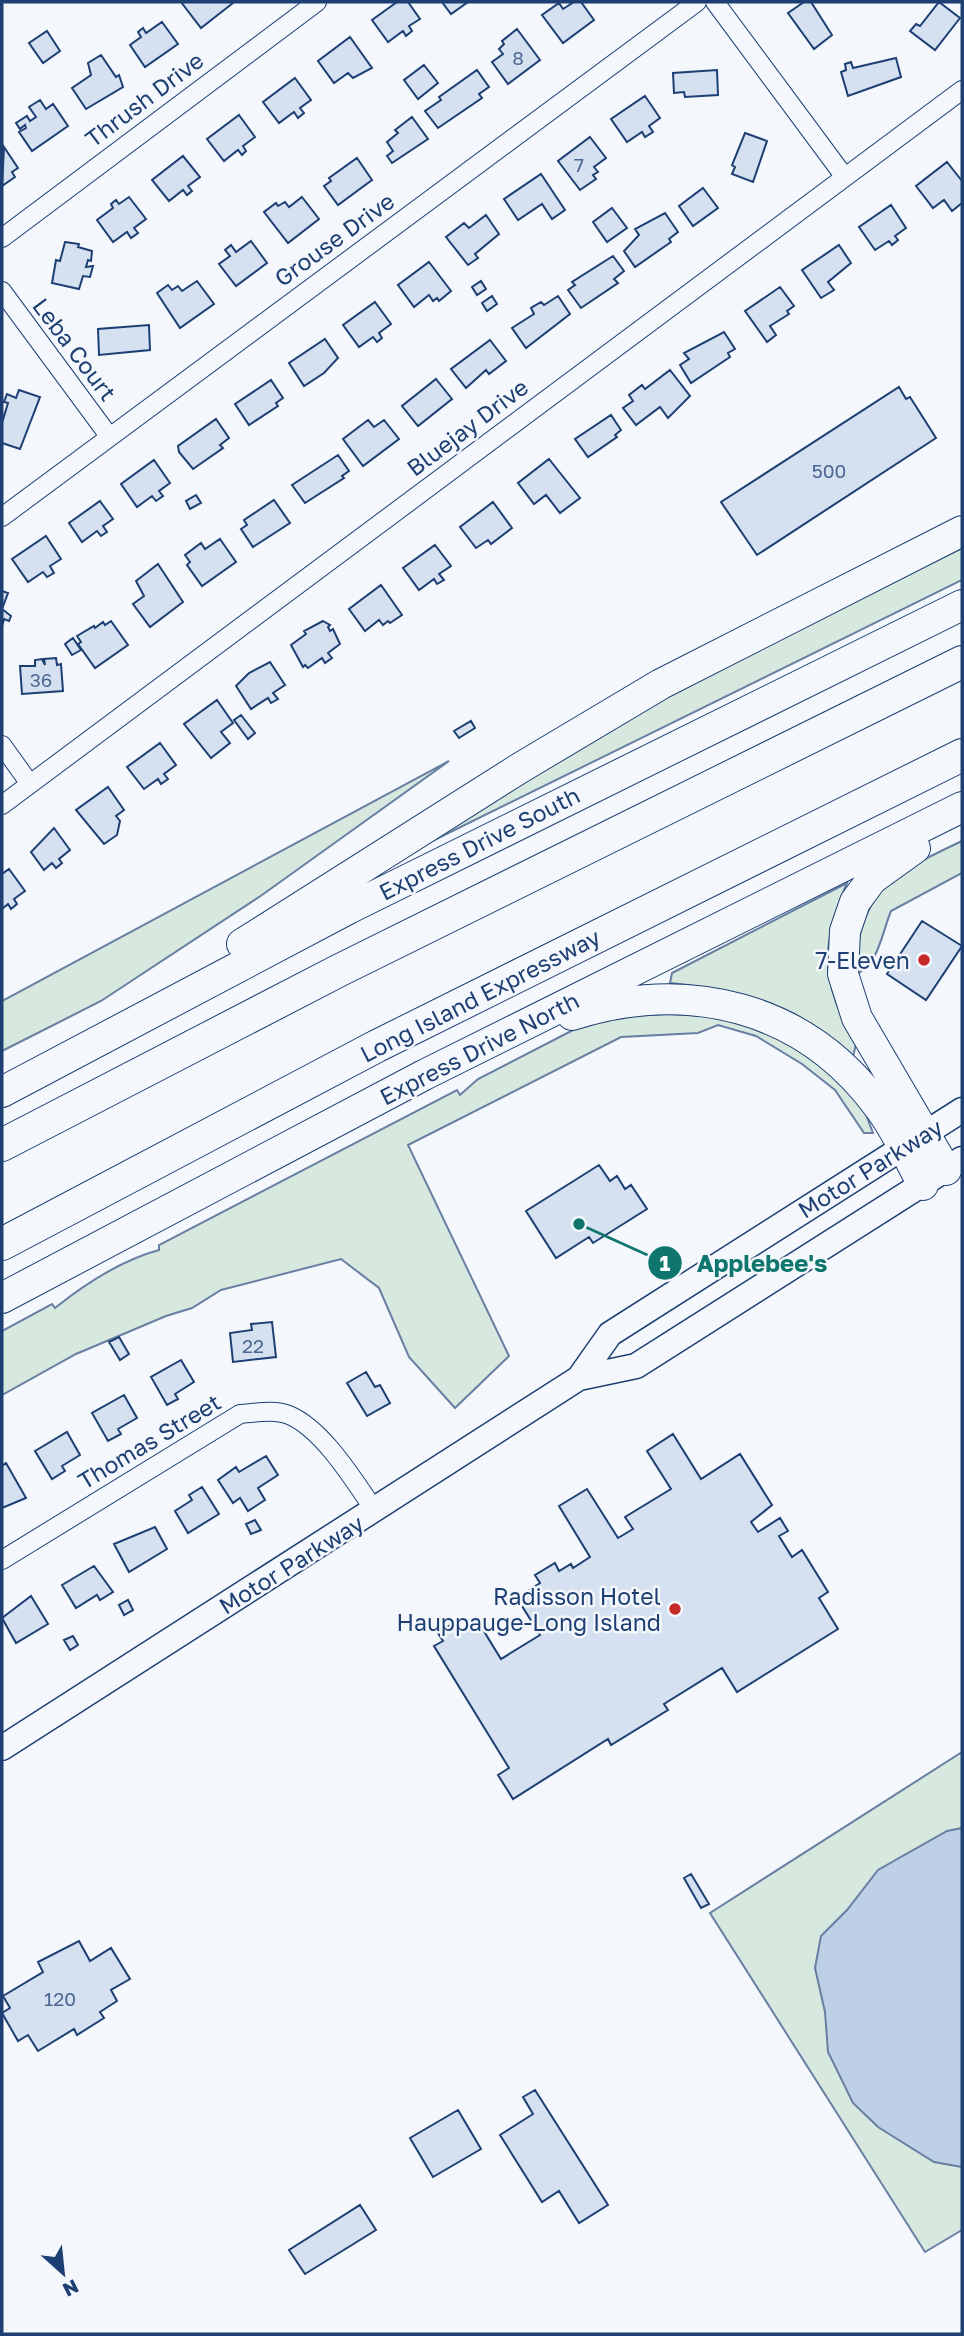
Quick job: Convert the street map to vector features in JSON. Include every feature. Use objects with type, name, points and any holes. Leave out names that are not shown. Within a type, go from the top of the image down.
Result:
[{"type":"highway","points":[[83,1048],[205,966],[568,738],[710,658],[962,531]]},
{"type":"highway","name":"Express Drive South","points":[[2,1092],[483,841],[962,605]]},
{"type":"highway","points":[[2,1144],[350,965],[962,662]]},
{"type":"highway","name":"Long Island Expressway","points":[[2,1244],[390,1040],[962,755]]},
{"type":"highway","name":"Express Drive North","points":[[2,1298],[494,1040],[962,807]]},
{"type":"highway","points":[[914,1140],[850,1004],[843,974],[844,945],[850,915],[862,890],[872,878],[962,816]]},
{"type":"highway","points":[[494,1040],[596,1007],[633,1001],[698,1000],[747,1010],[787,1026],[825,1050],[944,1171]]},
{"type":"main road","name":"Motor Parkway","points":[[579,1378],[610,1334],[962,1110]]},
{"type":"main road","name":"Motor Parkway","points":[[2,1748],[579,1378],[636,1366],[944,1171]]},
{"type":"street","name":"Thrush Drive","points":[[2,238],[317,2]]},
{"type":"street","name":"Grouse Drive","points":[[2,517],[697,2]]},
{"type":"street","points":[[715,2],[844,176]]},
{"type":"street","name":"Bluejay Drive","points":[[2,805],[962,90]]},
{"type":"street","name":"Leba Court","points":[[2,291],[109,436]]},
{"type":"street","points":[[2,745],[30,784]]},
{"type":"street","name":"Thomas Street","points":[[2,1560],[240,1414],[269,1412],[289,1415],[315,1433],[375,1511]]},
{"type":"shaded area","points":[[962,548],[962,580],[410,852],[639,704]]},
{"type":"shaded area","points":[[449,761],[262,895],[101,1001],[2,1051],[2,1001]]},
{"type":"shaded area","points":[[962,841],[962,873],[891,911],[874,957],[869,965],[853,976],[857,946],[864,923],[872,904],[883,889],[914,865]]},
{"type":"shaded area","points":[[847,883],[832,927],[828,965],[836,1003],[856,1044],[853,1057],[809,1026],[768,1005],[723,991],[670,983],[672,973]]},
{"type":"shaded area","points":[[671,1009],[755,1024],[832,1071],[865,1112],[873,1133],[864,1133],[835,1090],[802,1064],[756,1036],[718,1025],[698,1033],[621,1037],[408,1145],[509,1356],[455,1408],[409,1357],[379,1288],[341,1259],[221,1290],[192,1308],[166,1316],[76,1354],[2,1395],[2,1331],[52,1304],[55,1308],[118,1266],[159,1250],[159,1245],[457,1090],[460,1095],[478,1079],[577,1028],[621,1016]]},
{"type":"shaded area","points":[[962,1752],[962,2230],[925,2252],[710,1913]]},
{"type":"water","points":[[962,1828],[962,2167],[934,2162],[878,2127],[853,2103],[828,2052],[825,2012],[815,1968],[821,1936],[847,1910],[878,1870],[947,1831]]},
{"type":"building","points":[[181,2],[232,2],[233,3],[201,28]]},
{"type":"building","points":[[397,2],[408,2],[420,19],[409,26],[412,31],[406,36],[403,31],[388,42],[372,20]]},
{"type":"building","points":[[442,2],[468,2],[451,14]]},
{"type":"building","points":[[574,2],[581,2],[594,20],[563,43],[542,15],[559,3],[563,9]]},
{"type":"building","points":[[804,2],[811,2],[832,35],[814,49],[788,13]]},
{"type":"building","points":[[939,2],[960,18],[935,50],[910,31],[916,24],[920,26]]},
{"type":"building","points":[[162,22],[178,44],[145,67],[130,45],[141,37],[138,32],[143,28],[146,33]]},
{"type":"building","points":[[517,29],[540,60],[508,84],[492,62],[503,54],[499,49],[504,44],[502,41]]},
{"type":"building","points":[[47,31],[60,51],[43,63],[29,43]]},
{"type":"building","points":[[350,37],[372,68],[353,78],[348,73],[334,83],[318,61]]},
{"type":"building","points":[[101,55],[116,77],[119,75],[123,87],[86,109],[72,88],[91,75],[88,63]]},
{"type":"building","points":[[896,58],[901,77],[848,96],[841,72],[846,70],[845,64],[851,62],[853,68]]},
{"type":"building","points":[[424,65],[438,83],[418,99],[404,80]]},
{"type":"building","points":[[477,70],[489,87],[479,94],[482,98],[438,128],[425,111],[441,100],[439,97]]},
{"type":"building","points":[[717,70],[718,95],[685,97],[684,92],[674,93],[673,73]]},
{"type":"building","points":[[295,78],[311,100],[300,108],[304,113],[298,118],[294,112],[279,123],[263,102]]},
{"type":"building","points":[[645,96],[660,118],[649,126],[653,132],[645,137],[642,132],[627,142],[611,119]]},
{"type":"building","points":[[40,100],[46,109],[53,104],[68,126],[32,151],[19,132],[26,128],[25,125],[20,129],[16,123],[27,116],[30,121],[36,117],[29,107]]},
{"type":"building","points":[[239,115],[255,137],[243,146],[246,151],[242,155],[238,150],[224,161],[207,139]]},
{"type":"building","points":[[412,117],[428,139],[392,163],[387,156],[393,151],[387,142],[398,133],[395,130]]},
{"type":"building","points":[[745,133],[767,141],[753,182],[732,174],[735,167],[732,165]]},
{"type":"building","points":[[590,137],[606,158],[594,167],[598,172],[593,175],[596,179],[580,190],[558,161]]},
{"type":"building","points":[[4,147],[18,168],[12,172],[15,177],[2,186]]},
{"type":"building","points":[[183,156],[200,177],[188,186],[192,191],[187,195],[183,190],[169,201],[152,180]]},
{"type":"building","points":[[357,158],[372,180],[338,205],[324,186],[331,181],[329,178]]},
{"type":"building","points":[[947,162],[962,181],[962,203],[952,211],[944,200],[933,208],[916,186]]},
{"type":"building","points":[[541,174],[565,210],[552,219],[542,204],[518,220],[504,199]]},
{"type":"building","points":[[703,188],[718,208],[693,226],[679,206]]},
{"type":"building","points":[[129,197],[146,219],[134,228],[138,233],[131,238],[127,232],[113,242],[97,220],[113,208],[111,204],[116,200],[119,204]]},
{"type":"building","points":[[302,197],[319,219],[288,243],[264,212],[276,203],[278,206],[285,202],[289,207]]},
{"type":"building","points":[[891,205],[906,228],[895,236],[898,240],[892,245],[889,241],[875,250],[859,227]]},
{"type":"building","points":[[612,208],[627,228],[607,242],[593,222]]},
{"type":"building","points":[[665,213],[678,232],[669,239],[671,242],[635,267],[624,251],[639,235],[635,229]]},
{"type":"building","points":[[486,215],[499,234],[475,254],[478,258],[468,265],[446,237],[464,223],[469,228]]},
{"type":"building","points":[[251,241],[267,263],[236,286],[219,264],[230,256],[225,250],[231,245],[236,252]]},
{"type":"building","points":[[65,242],[79,244],[78,247],[92,251],[91,261],[88,260],[86,267],[93,266],[90,277],[83,276],[79,289],[52,283],[56,260],[60,261]]},
{"type":"building","points":[[839,245],[851,263],[828,282],[834,290],[821,298],[802,270]]},
{"type":"building","points":[[613,256],[624,271],[614,279],[618,283],[581,308],[568,290],[575,285],[572,282]]},
{"type":"building","points":[[429,262],[451,291],[439,301],[437,298],[433,301],[429,295],[414,307],[398,285]]},
{"type":"building","points":[[197,281],[214,304],[180,328],[157,293],[168,285],[172,290],[178,286],[182,291]]},
{"type":"building","points":[[481,281],[486,289],[477,295],[472,287]]},
{"type":"building","points":[[780,287],[794,306],[787,311],[789,314],[770,326],[776,335],[767,342],[745,311]]},
{"type":"building","points":[[492,296],[497,304],[487,311],[482,303]]},
{"type":"building","points":[[558,296],[570,314],[526,348],[512,328],[534,314],[531,308],[541,302],[544,305]]},
{"type":"building","points":[[375,302],[391,324],[379,333],[382,338],[377,342],[373,337],[359,347],[343,325]]},
{"type":"building","points":[[149,325],[150,350],[99,355],[98,329]]},
{"type":"building","points":[[724,332],[735,349],[728,353],[730,357],[691,383],[680,365],[689,359],[684,353]]},
{"type":"building","points":[[325,339],[338,358],[324,373],[304,386],[289,363]]},
{"type":"building","points":[[490,340],[506,361],[489,374],[486,370],[466,388],[451,369]]},
{"type":"building","points":[[670,370],[690,396],[668,418],[660,407],[636,425],[623,408],[633,401],[629,395],[642,385],[645,389]]},
{"type":"building","points":[[436,379],[452,399],[418,426],[402,406]]},
{"type":"building","points":[[271,380],[283,398],[276,403],[278,406],[249,425],[235,404]]},
{"type":"building","points":[[899,387],[906,399],[910,397],[936,438],[757,555],[721,502]]},
{"type":"building","points":[[19,390],[40,397],[20,449],[2,443],[2,423],[8,403],[4,402],[7,394],[16,398]]},
{"type":"building","points":[[611,415],[621,430],[615,435],[617,437],[588,457],[575,439]]},
{"type":"building","points":[[216,419],[229,438],[220,445],[223,448],[193,469],[179,452],[178,446]]},
{"type":"building","points":[[368,420],[374,427],[384,420],[399,439],[363,466],[343,439]]},
{"type":"building","points":[[338,455],[349,471],[342,476],[344,478],[305,503],[292,485]]},
{"type":"building","points":[[549,459],[580,498],[560,513],[546,495],[534,504],[518,483]]},
{"type":"building","points":[[154,460],[170,483],[159,491],[163,496],[156,501],[152,496],[137,507],[121,484]]},
{"type":"building","points":[[196,495],[201,503],[190,509],[186,501]]},
{"type":"building","points":[[274,500],[290,523],[253,547],[241,529],[247,525],[244,520]]},
{"type":"building","points":[[100,501],[113,519],[103,526],[107,532],[101,536],[97,531],[82,542],[69,523]]},
{"type":"building","points":[[493,502],[512,528],[491,544],[488,540],[476,548],[460,527]]},
{"type":"building","points":[[46,536],[61,559],[50,566],[54,573],[47,577],[43,572],[28,582],[12,559]]},
{"type":"building","points":[[220,539],[236,562],[202,586],[187,565],[190,562],[185,555],[201,543],[205,549]]},
{"type":"building","points":[[435,545],[451,566],[439,574],[444,580],[437,584],[434,579],[419,590],[403,568]]},
{"type":"building","points":[[158,564],[183,602],[150,627],[133,604],[144,596],[136,581]]},
{"type":"building","points":[[381,585],[402,615],[383,625],[379,620],[365,631],[349,609]]},
{"type":"building","points":[[2,591],[8,593],[2,609]]},
{"type":"building","points":[[2,609],[11,616],[9,621],[4,619],[3,623],[2,622]]},
{"type":"building","points":[[111,621],[128,645],[95,668],[78,644],[81,642],[77,636],[103,622],[105,625]]},
{"type":"building","points":[[323,621],[330,625],[330,631],[333,629],[340,644],[328,653],[332,658],[325,663],[322,658],[308,668],[305,665],[303,667],[291,645],[306,634],[304,631]]},
{"type":"building","points":[[73,638],[81,650],[72,655],[65,644]]},
{"type":"building","points":[[56,658],[57,665],[61,664],[63,691],[22,694],[20,666],[35,666],[35,660],[42,659],[45,665],[44,659]]},
{"type":"building","points":[[270,662],[285,685],[273,693],[278,699],[271,703],[268,698],[251,709],[236,686],[249,673]]},
{"type":"building","points":[[217,700],[233,723],[221,732],[230,743],[211,758],[184,724]]},
{"type":"building","points":[[241,715],[255,733],[248,739],[234,720]]},
{"type":"building","points":[[471,721],[475,728],[459,738],[454,731]]},
{"type":"building","points":[[160,743],[176,765],[164,774],[168,779],[161,784],[158,779],[144,789],[127,767]]},
{"type":"building","points":[[108,787],[124,810],[116,816],[120,821],[117,835],[104,844],[76,810]]},
{"type":"building","points":[[54,828],[70,850],[59,859],[62,863],[56,868],[52,863],[44,870],[31,852]]},
{"type":"building","points":[[9,869],[25,891],[14,899],[17,904],[11,909],[8,904],[2,909],[2,874]]},
{"type":"building","name":"7-Eleven","points":[[922,921],[962,946],[926,1000],[887,974]]},
{"type":"building","points":[[599,1165],[610,1181],[617,1176],[625,1189],[631,1185],[647,1209],[593,1243],[589,1237],[556,1258],[526,1211]]},
{"type":"building","points":[[272,1322],[276,1357],[233,1362],[230,1333],[252,1330],[251,1324]]},
{"type":"building","points":[[119,1337],[129,1354],[120,1360],[109,1342]]},
{"type":"building","points":[[181,1360],[194,1382],[175,1394],[178,1399],[167,1405],[151,1377]]},
{"type":"building","points":[[366,1372],[375,1387],[380,1385],[390,1403],[367,1416],[347,1383]]},
{"type":"building","points":[[124,1395],[137,1418],[118,1429],[121,1434],[108,1441],[92,1413]]},
{"type":"building","points":[[67,1432],[80,1455],[62,1466],[65,1471],[52,1479],[35,1451]]},
{"type":"building","name":"Radisson Hotel Hauppauge-Long Island","points":[[673,1434],[701,1479],[740,1454],[772,1505],[751,1522],[758,1532],[780,1518],[788,1531],[779,1536],[792,1557],[802,1550],[828,1592],[819,1598],[838,1629],[737,1692],[722,1668],[664,1704],[668,1710],[611,1745],[608,1739],[513,1799],[498,1775],[509,1768],[434,1646],[443,1641],[438,1633],[455,1622],[460,1631],[477,1620],[501,1659],[540,1635],[517,1598],[540,1583],[535,1575],[555,1563],[559,1571],[571,1564],[573,1568],[590,1557],[559,1506],[587,1489],[618,1538],[633,1529],[625,1517],[671,1489],[647,1451]]},
{"type":"building","points":[[266,1456],[278,1475],[258,1488],[265,1500],[248,1511],[240,1498],[233,1503],[218,1480],[236,1467],[239,1472]]},
{"type":"building","points":[[6,1463],[26,1498],[2,1508],[2,1466]]},
{"type":"building","points":[[202,1487],[219,1514],[188,1533],[175,1511],[192,1500],[189,1495]]},
{"type":"building","points":[[255,1520],[261,1530],[251,1534],[246,1524]]},
{"type":"building","points":[[155,1527],[167,1549],[129,1572],[114,1544]]},
{"type":"building","points":[[94,1566],[113,1592],[100,1600],[97,1595],[76,1608],[62,1585]]},
{"type":"building","points":[[31,1596],[48,1624],[16,1643],[2,1618]]},
{"type":"building","points":[[128,1600],[133,1610],[124,1615],[119,1605]]},
{"type":"building","points":[[73,1636],[78,1645],[70,1650],[64,1640]]},
{"type":"building","points":[[691,1874],[709,1904],[701,1908],[684,1878]]},
{"type":"building","points":[[79,1941],[90,1961],[111,1948],[130,1979],[111,1990],[117,2001],[100,2012],[104,2018],[77,2035],[74,2029],[38,2051],[28,2035],[18,2041],[2,2013],[10,2008],[3,1996],[43,1972],[38,1962]]},
{"type":"building","points":[[535,2090],[608,2205],[579,2223],[559,2191],[542,2202],[500,2135],[533,2114],[523,2097]]},
{"type":"building","points":[[458,2110],[481,2149],[433,2177],[410,2138]]},
{"type":"building","points":[[360,2205],[376,2230],[305,2274],[289,2250]]},
{"type":"place","name":"7-Eleven","points":[[924,960]]},
{"type":"place","name":"Applebee's","points":[[579,1224]]},
{"type":"place","name":"Radisson Hotel Hauppauge-Long Island","points":[[675,1609]]}]
